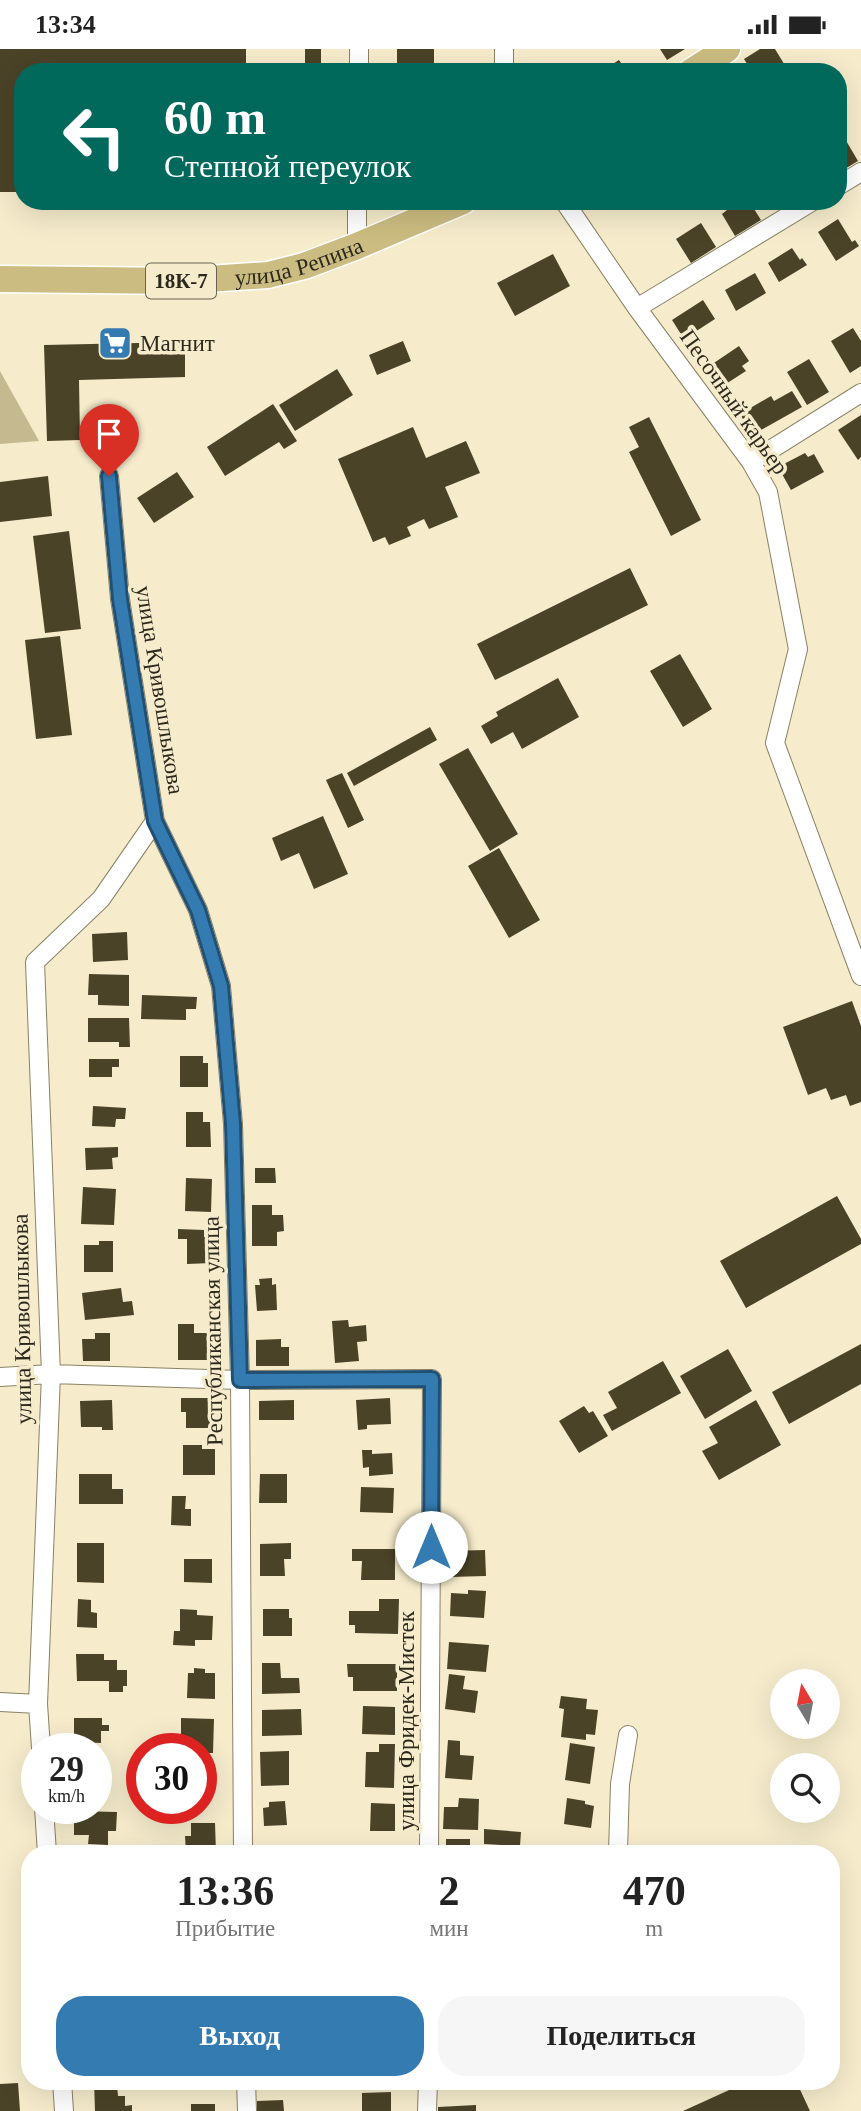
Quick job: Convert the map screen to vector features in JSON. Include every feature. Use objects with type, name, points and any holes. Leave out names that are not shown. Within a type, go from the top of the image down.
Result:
[{"type":"main road","points":[[705,63],[727,49]]},
{"type":"main road","name":"улица Репина","points":[[0,279],[231,279],[268,275],[304,266],[442,210]]},
{"type":"street","points":[[357,210],[357,246]]},
{"type":"street","name":"Песочный карьер","points":[[570,210],[637,308],[751,462],[768,492],[799,649],[775,743],[861,976]]},
{"type":"street","points":[[637,308],[798,210]]},
{"type":"street","points":[[751,462],[861,393]]},
{"type":"street","name":"улица Кривошлыкова","points":[[40,1733],[38,1704],[51,1374],[35,962],[101,899],[155,821],[120,599],[109,476]]},
{"type":"street","name":"Республиканская улица","points":[[155,821],[198,910],[221,986],[233,1124],[240,1380],[243,1845]]},
{"type":"street","points":[[0,1377],[51,1374],[240,1380]]},
{"type":"street","name":"улица Фридек-Мистек","points":[[240,1380],[432,1379],[429,1845]]},
{"type":"street","points":[[0,1702],[38,1704]]},
{"type":"street","points":[[618,1845],[620,1784],[628,1735]]},
{"type":"street","points":[[45,1824],[46,1845]]},
{"type":"street","points":[[63,2090],[64,2111]]},
{"type":"street","points":[[246,2090],[247,2111]]},
{"type":"street","points":[[427,2111],[428,2090]]},
{"type":"shaded area","points":[[0,371],[39,441],[0,444]]},
{"type":"building","points":[[0,49],[246,49],[246,63],[14,63],[14,192],[0,192]]},
{"type":"building","points":[[305,49],[321,49],[321,63],[305,63]]},
{"type":"building","points":[[397,49],[434,49],[434,63],[397,63]]},
{"type":"building","points":[[660,49],[685,49],[667,60]]},
{"type":"building","points":[[760,49],[775,49],[784,63],[746,63],[744,59]]},
{"type":"building","points":[[847,142],[858,161],[847,168]]},
{"type":"building","points":[[727,210],[755,210],[761,220],[735,236],[722,214]]},
{"type":"building","points":[[838,219],[852,242],[855,240],[859,246],[836,261],[818,232]]},
{"type":"building","points":[[701,223],[716,247],[691,263],[676,239]]},
{"type":"building","points":[[792,248],[807,265],[779,282],[768,263]]},
{"type":"building","points":[[553,254],[570,286],[515,316],[497,283]]},
{"type":"building","points":[[755,273],[766,293],[736,311],[725,290]]},
{"type":"building","points":[[703,300],[715,319],[684,339],[672,320]]},
{"type":"building","points":[[853,328],[861,341],[861,366],[850,373],[831,341]]},
{"type":"building","points":[[403,341],[411,361],[377,375],[369,355]]},
{"type":"building","points":[[185,342],[185,377],[79,380],[80,440],[47,441],[44,345]]},
{"type":"building","points":[[739,346],[749,361],[742,366],[746,371],[718,389],[705,369]]},
{"type":"building","points":[[809,359],[829,392],[807,405],[787,372]]},
{"type":"building","points":[[337,369],[353,395],[295,431],[279,405]]},
{"type":"building","points":[[792,391],[802,407],[752,435],[740,414],[771,396],[774,401]]},
{"type":"building","points":[[273,404],[297,441],[284,449],[279,442],[225,476],[207,447]]},
{"type":"building","points":[[861,415],[861,457],[858,460],[838,430]]},
{"type":"building","points":[[649,417],[701,520],[671,536],[629,452],[639,447],[629,427]]},
{"type":"building","points":[[413,427],[426,458],[466,441],[480,473],[445,487],[458,517],[429,529],[424,519],[407,527],[411,536],[389,545],[385,537],[373,542],[338,459]]},
{"type":"building","points":[[805,453],[808,457],[814,454],[824,472],[791,490],[778,467]]},
{"type":"building","points":[[177,472],[194,497],[154,523],[137,498]]},
{"type":"building","points":[[48,476],[52,516],[0,522],[0,482]]},
{"type":"building","points":[[69,531],[81,629],[45,633],[33,536]]},
{"type":"building","points":[[630,568],[648,605],[495,680],[477,644]]},
{"type":"building","points":[[60,636],[72,735],[36,739],[25,640]]},
{"type":"building","points":[[680,654],[712,709],[683,727],[650,671]]},
{"type":"building","points":[[558,678],[579,717],[522,749],[513,732],[491,744],[481,726],[498,716],[496,712]]},
{"type":"building","points":[[430,727],[437,740],[354,786],[347,773]]},
{"type":"building","points":[[468,748],[518,834],[490,851],[439,764]]},
{"type":"building","points":[[342,773],[364,820],[348,828],[326,780]]},
{"type":"building","points":[[323,816],[348,874],[314,889],[299,853],[281,861],[272,838]]},
{"type":"building","points":[[499,848],[540,920],[509,938],[468,866]]},
{"type":"building","points":[[127,932],[128,960],[93,962],[92,934]]},
{"type":"building","points":[[89,974],[129,975],[129,1006],[98,1005],[98,995],[88,995]]},
{"type":"building","points":[[142,995],[197,997],[196,1009],[186,1009],[186,1020],[141,1019]]},
{"type":"building","points":[[852,1001],[861,1026],[861,1102],[850,1106],[846,1095],[831,1100],[826,1088],[808,1095],[783,1027]]},
{"type":"building","points":[[88,1018],[129,1018],[130,1047],[119,1047],[119,1042],[88,1042]]},
{"type":"building","points":[[180,1056],[203,1056],[203,1063],[208,1063],[208,1087],[180,1087]]},
{"type":"building","points":[[89,1059],[119,1059],[119,1067],[112,1067],[112,1077],[89,1077]]},
{"type":"building","points":[[93,1106],[126,1108],[125,1119],[116,1119],[115,1127],[92,1126]]},
{"type":"building","points":[[186,1112],[203,1112],[203,1122],[210,1122],[211,1147],[186,1147]]},
{"type":"building","points":[[118,1147],[118,1157],[112,1158],[113,1169],[86,1170],[85,1148]]},
{"type":"building","points":[[255,1168],[275,1168],[276,1183],[255,1183]]},
{"type":"building","points":[[186,1178],[212,1179],[211,1212],[185,1211]]},
{"type":"building","points":[[83,1187],[116,1189],[114,1225],[81,1224]]},
{"type":"building","points":[[837,1196],[861,1239],[861,1244],[746,1308],[720,1261]]},
{"type":"building","points":[[252,1205],[272,1205],[272,1215],[283,1215],[284,1231],[277,1232],[277,1246],[252,1246]]},
{"type":"building","points":[[178,1229],[204,1230],[204,1237],[212,1237],[212,1263],[187,1264],[187,1239],[178,1239]]},
{"type":"building","points":[[99,1241],[113,1241],[113,1272],[84,1272],[84,1245],[99,1245]]},
{"type":"building","points":[[272,1278],[272,1285],[276,1284],[277,1310],[257,1311],[255,1285],[260,1285],[259,1279]]},
{"type":"building","points":[[121,1288],[123,1302],[132,1301],[134,1315],[85,1320],[82,1293]]},
{"type":"building","points":[[348,1320],[349,1327],[366,1325],[367,1341],[357,1342],[359,1361],[335,1363],[332,1321]]},
{"type":"building","points":[[178,1324],[194,1324],[194,1333],[210,1333],[210,1360],[178,1360]]},
{"type":"building","points":[[95,1333],[110,1333],[110,1361],[83,1361],[82,1339],[95,1339]]},
{"type":"building","points":[[281,1339],[281,1347],[289,1347],[289,1366],[256,1366],[256,1340]]},
{"type":"building","points":[[861,1344],[861,1384],[789,1424],[772,1392]]},
{"type":"building","points":[[728,1349],[752,1391],[705,1419],[680,1376]]},
{"type":"building","points":[[663,1361],[681,1393],[612,1431],[603,1415],[617,1408],[608,1392]]},
{"type":"building","points":[[211,1392],[218,1392],[218,1420],[211,1420],[211,1428],[186,1428],[186,1412],[181,1412],[181,1398],[211,1398]]},
{"type":"building","points":[[390,1398],[391,1424],[367,1425],[367,1429],[358,1430],[356,1400]]},
{"type":"building","points":[[112,1400],[113,1430],[81,1427],[80,1401]]},
{"type":"building","points":[[294,1400],[294,1420],[259,1420],[259,1401]]},
{"type":"building","points":[[756,1400],[781,1445],[719,1480],[702,1451],[718,1443],[709,1427]]},
{"type":"building","points":[[584,1406],[589,1413],[593,1411],[608,1436],[579,1453],[559,1421]]},
{"type":"building","points":[[183,1445],[202,1445],[202,1449],[215,1449],[215,1475],[183,1475]]},
{"type":"building","points":[[362,1450],[372,1450],[372,1454],[392,1453],[393,1474],[369,1476],[369,1467],[363,1468]]},
{"type":"building","points":[[79,1474],[112,1474],[112,1489],[123,1489],[123,1504],[79,1504]]},
{"type":"building","points":[[260,1474],[287,1474],[287,1503],[259,1503]]},
{"type":"building","points":[[361,1487],[394,1488],[393,1513],[360,1512]]},
{"type":"building","points":[[172,1496],[186,1496],[185,1509],[191,1509],[191,1526],[171,1525]]},
{"type":"building","points":[[77,1543],[104,1543],[104,1583],[77,1582]]},
{"type":"building","points":[[291,1543],[291,1559],[284,1559],[285,1576],[260,1576],[260,1544]]},
{"type":"building","points":[[352,1549],[395,1549],[395,1580],[361,1580],[362,1561],[352,1561]]},
{"type":"building","points":[[485,1550],[486,1576],[450,1577],[449,1551]]},
{"type":"building","points":[[184,1559],[212,1559],[212,1583],[184,1582]]},
{"type":"building","points":[[468,1590],[486,1591],[484,1618],[450,1616],[451,1593],[468,1594]]},
{"type":"building","points":[[78,1599],[91,1600],[91,1612],[97,1613],[97,1628],[77,1627]]},
{"type":"building","points":[[379,1599],[399,1599],[398,1634],[355,1633],[355,1625],[349,1625],[349,1611],[379,1611]]},
{"type":"building","points":[[180,1609],[197,1610],[197,1615],[213,1616],[212,1640],[195,1640],[195,1646],[173,1645],[174,1631],[180,1631]]},
{"type":"building","points":[[263,1609],[289,1609],[292,1636],[263,1636]]},
{"type":"building","points":[[449,1642],[489,1645],[486,1672],[447,1669]]},
{"type":"building","points":[[76,1654],[104,1654],[104,1660],[117,1660],[117,1670],[127,1670],[127,1686],[123,1686],[123,1692],[109,1692],[109,1681],[77,1681]]},
{"type":"building","points":[[262,1663],[280,1663],[281,1678],[299,1678],[300,1693],[262,1694]]},
{"type":"building","points":[[347,1664],[397,1664],[397,1691],[353,1691],[353,1677],[348,1677]]},
{"type":"building","points":[[194,1668],[205,1669],[205,1673],[215,1673],[215,1699],[187,1698],[188,1673],[194,1673]]},
{"type":"building","points":[[449,1674],[465,1676],[463,1689],[478,1691],[475,1713],[445,1709]]},
{"type":"building","points":[[561,1696],[587,1699],[586,1709],[598,1710],[595,1735],[586,1734],[586,1740],[561,1737],[564,1709],[559,1708]]},
{"type":"building","points":[[363,1706],[395,1707],[395,1735],[362,1734]]},
{"type":"building","points":[[301,1709],[302,1735],[262,1736],[262,1710]]},
{"type":"building","points":[[74,1718],[102,1718],[102,1725],[109,1725],[109,1731],[101,1733],[74,1733]]},
{"type":"building","points":[[181,1718],[214,1719],[214,1733],[181,1733]]},
{"type":"building","points":[[448,1740],[460,1741],[460,1755],[474,1756],[472,1780],[445,1778]]},
{"type":"building","points":[[570,1743],[595,1747],[590,1784],[565,1780]]},
{"type":"building","points":[[379,1744],[395,1744],[394,1788],[365,1787],[366,1752],[379,1752]]},
{"type":"building","points":[[289,1751],[289,1785],[261,1786],[260,1752]]},
{"type":"building","points":[[459,1798],[479,1799],[478,1830],[443,1829],[444,1807],[458,1807]]},
{"type":"building","points":[[567,1798],[585,1801],[585,1804],[594,1806],[591,1828],[564,1824]]},
{"type":"building","points":[[285,1801],[287,1825],[264,1826],[263,1808],[269,1807],[269,1802]]},
{"type":"building","points":[[371,1803],[395,1804],[395,1831],[370,1831]]},
{"type":"building","points":[[112,1812],[117,1812],[116,1831],[108,1831],[108,1845],[88,1844],[89,1835],[74,1835],[74,1824],[112,1824]]},
{"type":"building","points":[[191,1824],[215,1824],[216,1845],[186,1845],[185,1836],[191,1836]]},
{"type":"building","points":[[484,1829],[521,1832],[520,1845],[484,1844]]},
{"type":"building","points":[[446,1839],[470,1839],[470,1845],[446,1845]]},
{"type":"building","points":[[18,2083],[20,2111],[0,2111],[0,2084]]},
{"type":"building","points":[[94,2090],[117,2090],[118,2096],[125,2096],[125,2106],[132,2105],[132,2111],[95,2111]]},
{"type":"building","points":[[729,2090],[800,2090],[810,2111],[683,2111]]},
{"type":"building","points":[[391,2092],[391,2111],[362,2111],[362,2093]]},
{"type":"building","points":[[283,2100],[284,2111],[257,2111],[257,2101]]},
{"type":"building","points":[[191,2104],[215,2104],[215,2111],[191,2111]]},
{"type":"building","points":[[476,2105],[476,2111],[438,2111],[438,2107]]},
{"type":"place","name":"Магнит","points":[[115,343]]},
{"type":"route","points":[[109,476],[120,599],[155,821],[198,910],[221,986],[233,1124],[240,1380],[432,1379],[431,1547]]}]
